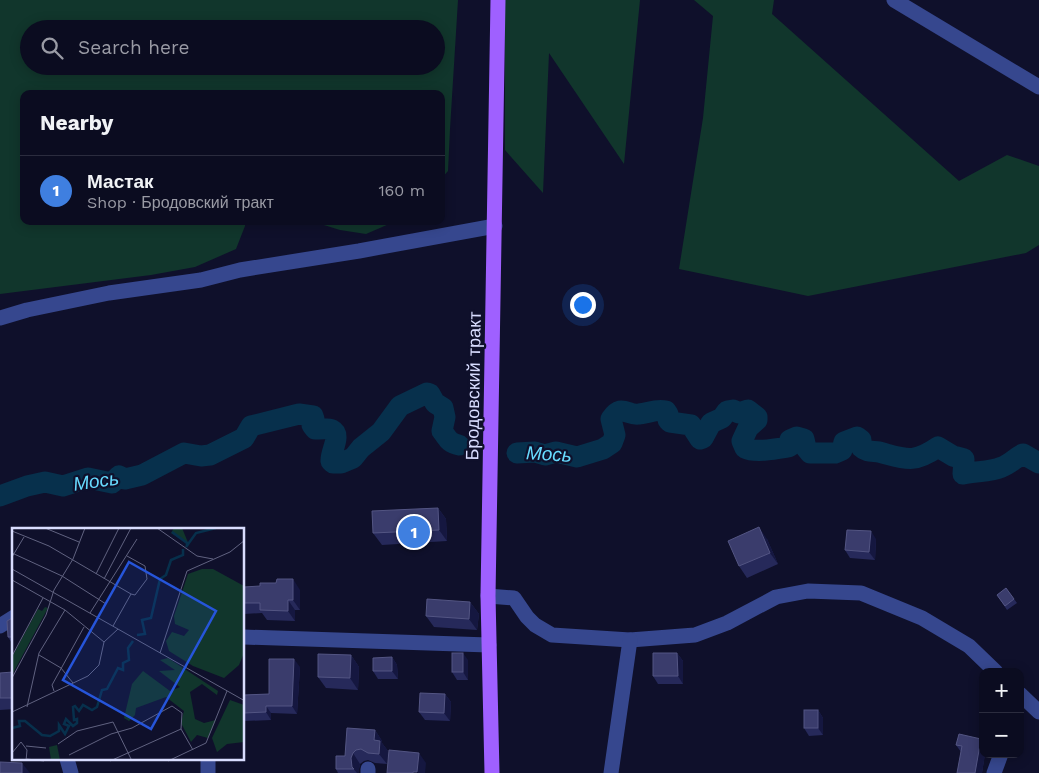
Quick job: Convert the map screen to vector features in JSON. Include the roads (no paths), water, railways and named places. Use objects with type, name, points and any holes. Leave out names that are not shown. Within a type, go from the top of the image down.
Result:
[{"type":"main road","name":"Бродовский тракт","points":[[492,773],[488,596],[498,0]]},
{"type":"street","points":[[894,0],[1039,87]]},
{"type":"street","points":[[0,318],[27,310],[109,293],[201,280],[240,270],[359,251],[495,226]]},
{"type":"street","points":[[488,596],[514,598],[535,625],[552,635],[630,640],[695,635],[727,623],[776,597],[808,591],[861,593],[922,618],[968,646],[992,668]]},
{"type":"street","points":[[0,626],[12,618]]},
{"type":"street","points":[[245,637],[488,645]]},
{"type":"street","points":[[611,773],[630,640]]},
{"type":"street","points":[[1024,701],[1039,712]]},
{"type":"street","points":[[994,773],[1000,758]]},
{"type":"street","points":[[67,760],[71,773]]},
{"type":"street","points":[[208,760],[208,773]]},
{"type":"waterway","name":"Мось","points":[[0,496],[27,486],[45,482],[63,486],[88,478],[112,483],[119,476],[125,479],[142,475],[184,453],[201,456],[210,455],[244,438],[251,426],[299,414],[313,416],[312,425],[315,429],[328,429],[335,432],[336,440],[331,461],[333,463],[341,463],[353,458],[361,448],[381,432],[400,406],[427,393],[430,394],[435,403],[443,408],[445,417],[442,431],[450,442],[459,445]]},
{"type":"waterway","name":"Мось","points":[[517,453],[535,452],[545,455],[556,452],[577,457],[603,449],[612,443],[615,435],[611,419],[615,414],[622,411],[635,414],[666,411],[670,422],[691,425],[700,439],[703,438],[711,423],[722,418],[727,411],[733,410],[739,413],[748,410],[757,417],[757,420],[748,428],[742,441],[745,448],[754,450],[788,447],[790,446],[790,440],[797,437],[804,439],[806,448],[810,453],[835,453],[842,450],[844,442],[857,437],[861,440],[861,447],[865,450],[903,458],[922,456],[938,447],[953,456],[964,459],[963,474],[997,469],[1023,454],[1039,463]]},
{"type":"place","name":"Мастак","points":[[414,532]]}]
